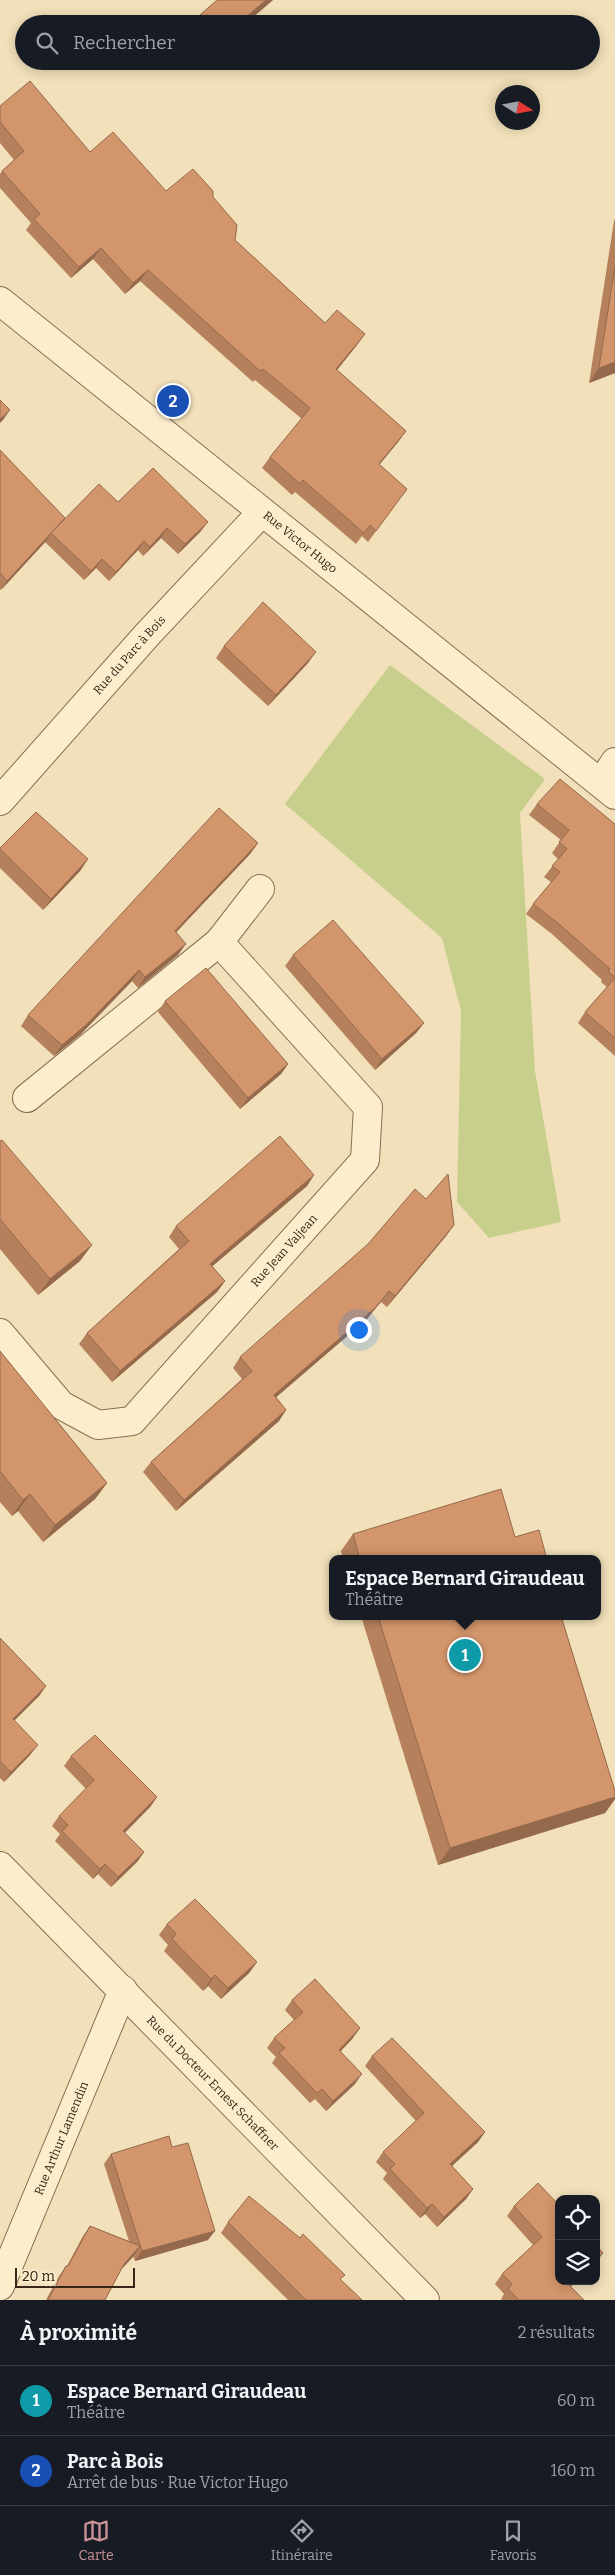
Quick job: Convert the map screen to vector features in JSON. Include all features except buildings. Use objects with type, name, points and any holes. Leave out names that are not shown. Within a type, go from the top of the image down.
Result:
[{"type":"street","name":"Rue Victor Hugo","points":[[0,301],[262,512],[610,780]]},
{"type":"street","name":"Rue du Parc à Bois","points":[[0,800],[146,636],[262,512]]},
{"type":"street","points":[[27,1098],[219,942],[260,890]]},
{"type":"street","name":"Rue Jean Valjean","points":[[0,1333],[61,1405],[98,1425],[132,1420],[365,1160],[368,1106],[219,942]]},
{"type":"street","name":"Rue du Docteur Ernest Schaffner","points":[[0,1866],[425,2300]]},
{"type":"street","name":"Rue Arthur Lamendin","points":[[0,2286],[123,1990]]},
{"type":"green space","points":[[390,665],[545,779],[520,813],[535,1071],[561,1222],[489,1238],[457,1202],[461,1011],[442,938],[285,804]]},
{"type":"place","name":"Parc à Bois","points":[[173,401]]},
{"type":"place","name":"Espace Bernard Giraudeau","points":[[465,1655]]}]
